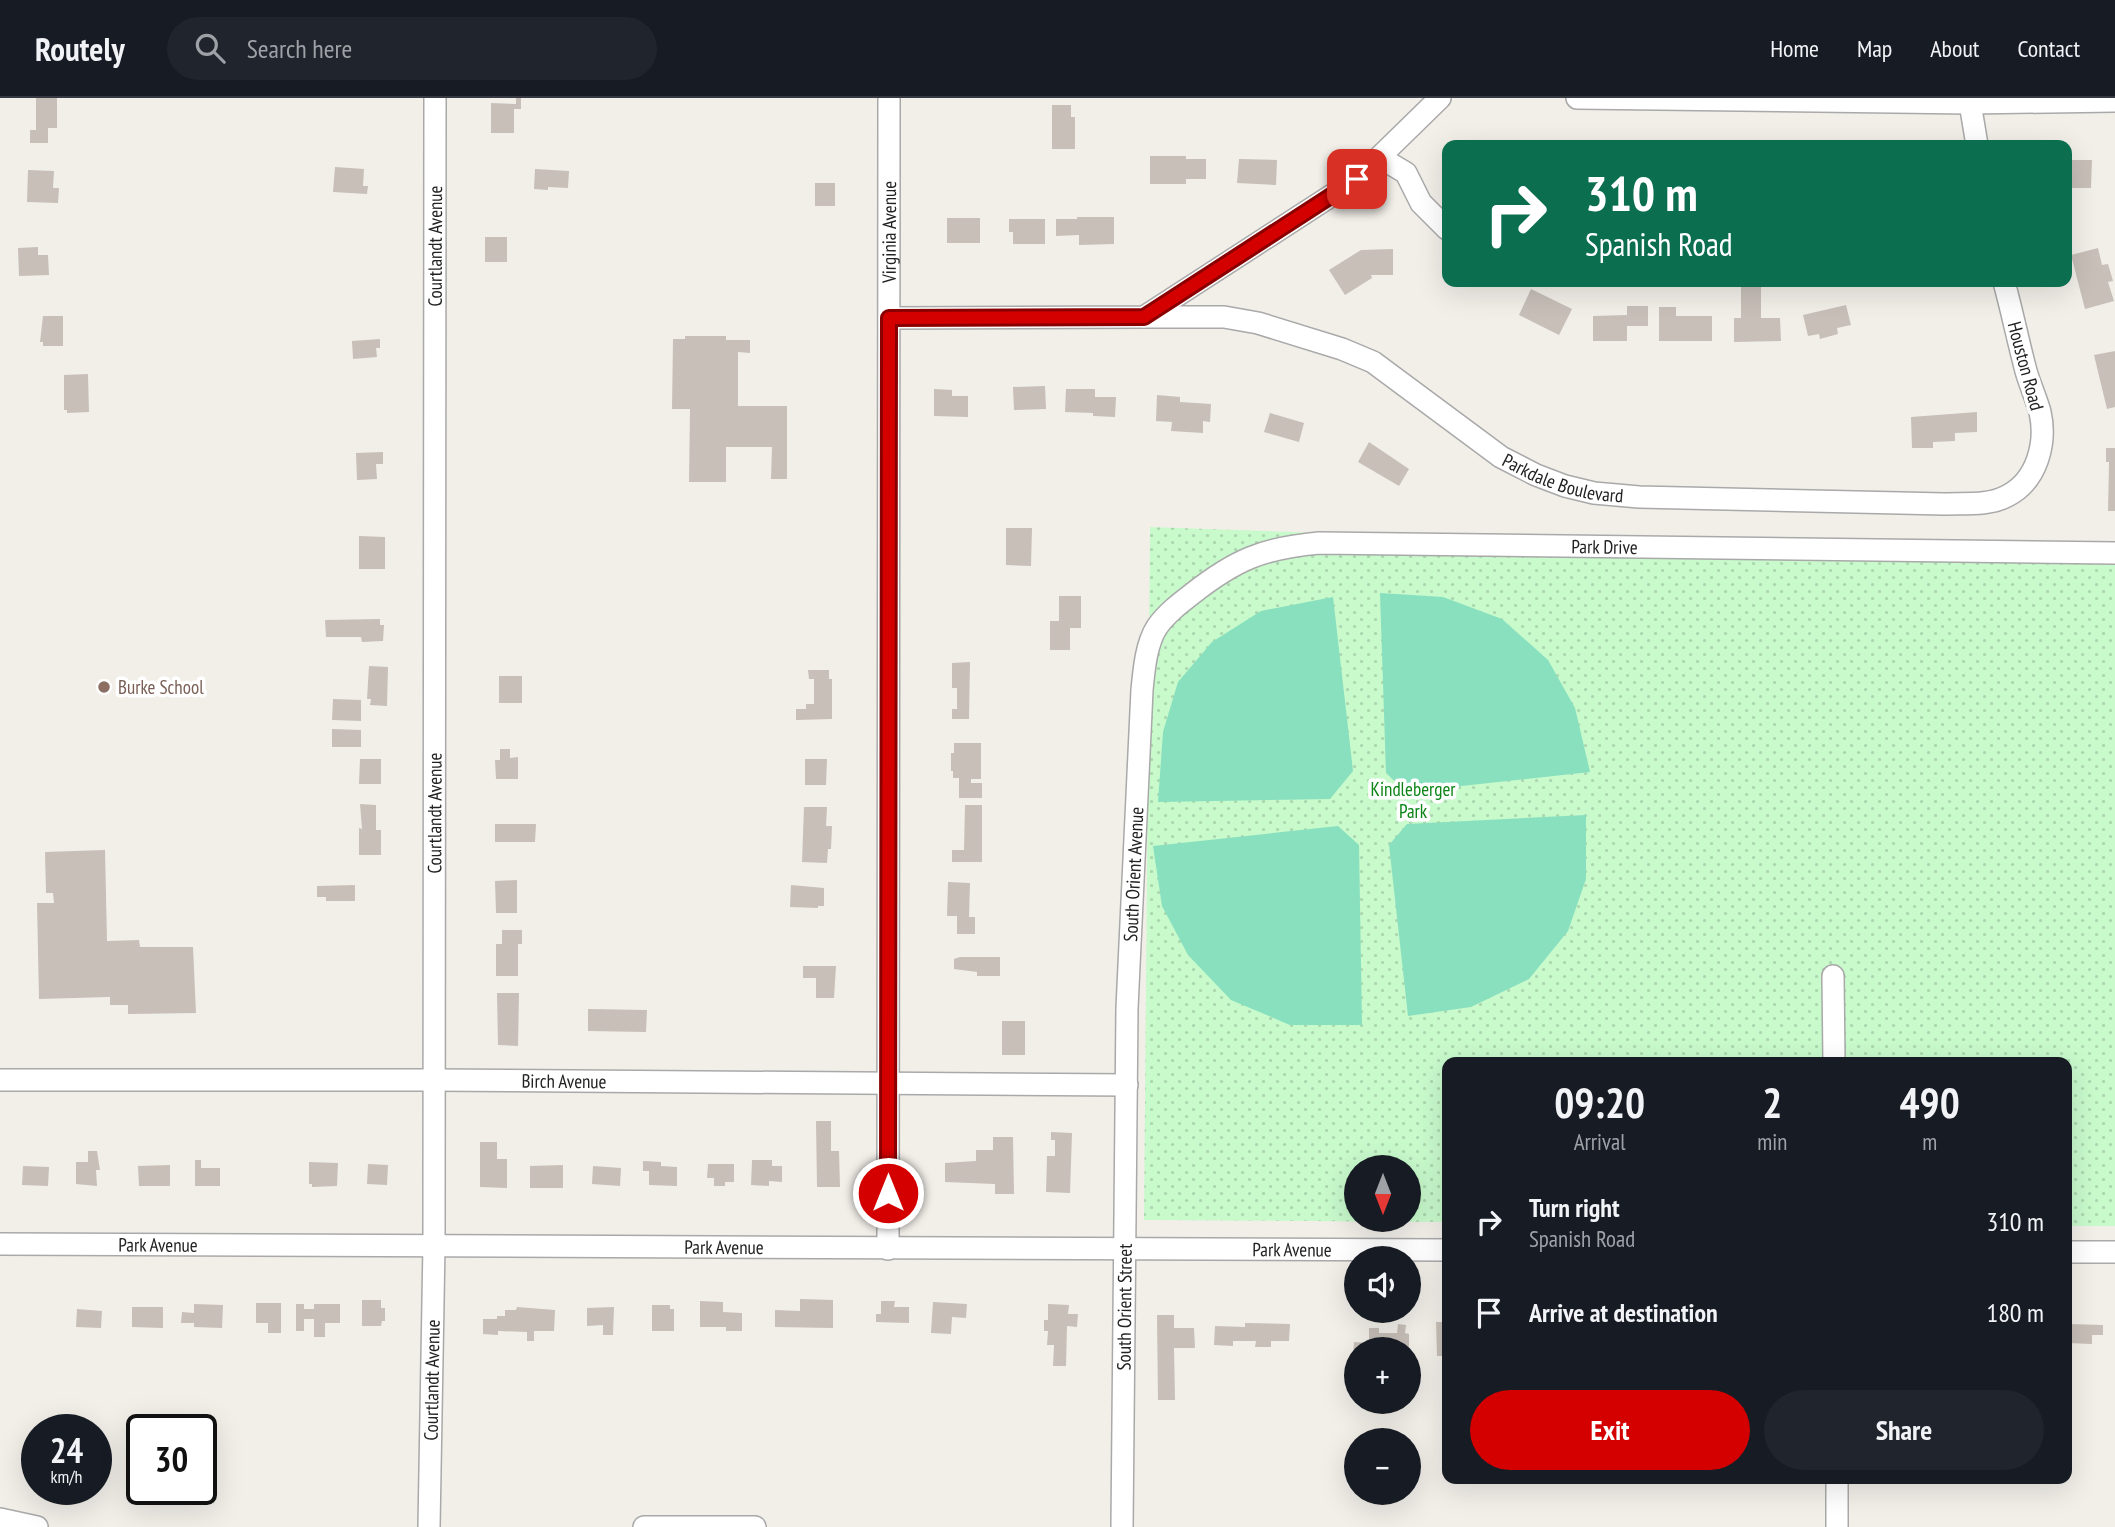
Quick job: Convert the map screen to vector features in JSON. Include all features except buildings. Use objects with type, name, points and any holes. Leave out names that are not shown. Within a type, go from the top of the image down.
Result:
[{"type":"street","name":"Courtlandt Avenue","points":[[429,1527],[434,1245],[435,98]]},
{"type":"street","name":"Virginia Avenue","points":[[888,1249],[889,98]]},
{"type":"street","points":[[1144,317],[1347,186],[1381,158],[1440,98]]},
{"type":"street","points":[[1577,98],[1970,103],[2115,101]]},
{"type":"street","points":[[1970,103],[1976,140]]},
{"type":"street","points":[[1381,158],[1406,173],[1421,203],[1442,224]]},
{"type":"street","name":"Houston Road","points":[[2005,287],[2040,413],[2038,462],[2020,488]]},
{"type":"street","name":"Parkdale Boulevard","points":[[889,318],[1224,317],[1247,321],[1342,349],[1373,362],[1502,457],[1536,475],[1594,493],[1639,497],[1944,504],[1984,503],[2006,497],[2020,488]]},
{"type":"street","name":"Park Drive","points":[[1144,664],[1156,629],[1171,610],[1235,564],[1286,546],[1319,543],[2115,553]]},
{"type":"street","name":"South Orient Avenue","points":[[1127,1085],[1127,1008],[1144,664]]},
{"type":"street","points":[[1833,976],[1834,1057]]},
{"type":"street","name":"Birch Avenue","points":[[0,1080],[1127,1085]]},
{"type":"street","name":"South Orient Street","points":[[1122,1527],[1127,1085]]},
{"type":"street","name":"Park Avenue","points":[[0,1244],[1442,1250]]},
{"type":"street","points":[[2072,1252],[2115,1252]]},
{"type":"street","points":[[1836,1484],[1837,1527]]},
{"type":"street","points":[[0,1519],[37,1527]]},
{"type":"street","points":[[644,1527],[755,1527]]},
{"type":"green space","name":"Kindleberger Park","points":[[1150,527],[2115,561],[2115,1226],[2072,1226],[2072,1057],[1442,1057],[1442,1222],[1421,1222],[1421,1155],[1344,1155],[1344,1221],[1144,1220]]},
{"type":"green space","points":[[1380,593],[1443,597],[1502,619],[1548,660],[1575,708],[1590,772],[1406,792],[1386,773]]},
{"type":"green space","points":[[1333,597],[1353,771],[1330,799],[1158,802],[1163,732],[1178,682],[1212,642],[1261,611]]},
{"type":"green space","points":[[1586,815],[1586,879],[1568,931],[1529,979],[1471,1007],[1408,1016],[1389,845],[1407,824]]},
{"type":"green space","points":[[1338,826],[1359,845],[1362,1025],[1290,1025],[1231,1000],[1188,955],[1162,906],[1153,846]]},
{"type":"place","name":"Burke School","points":[[104,687]]},
{"type":"route","points":[[888,1193],[889,318],[1144,317],[1357,179]]}]
